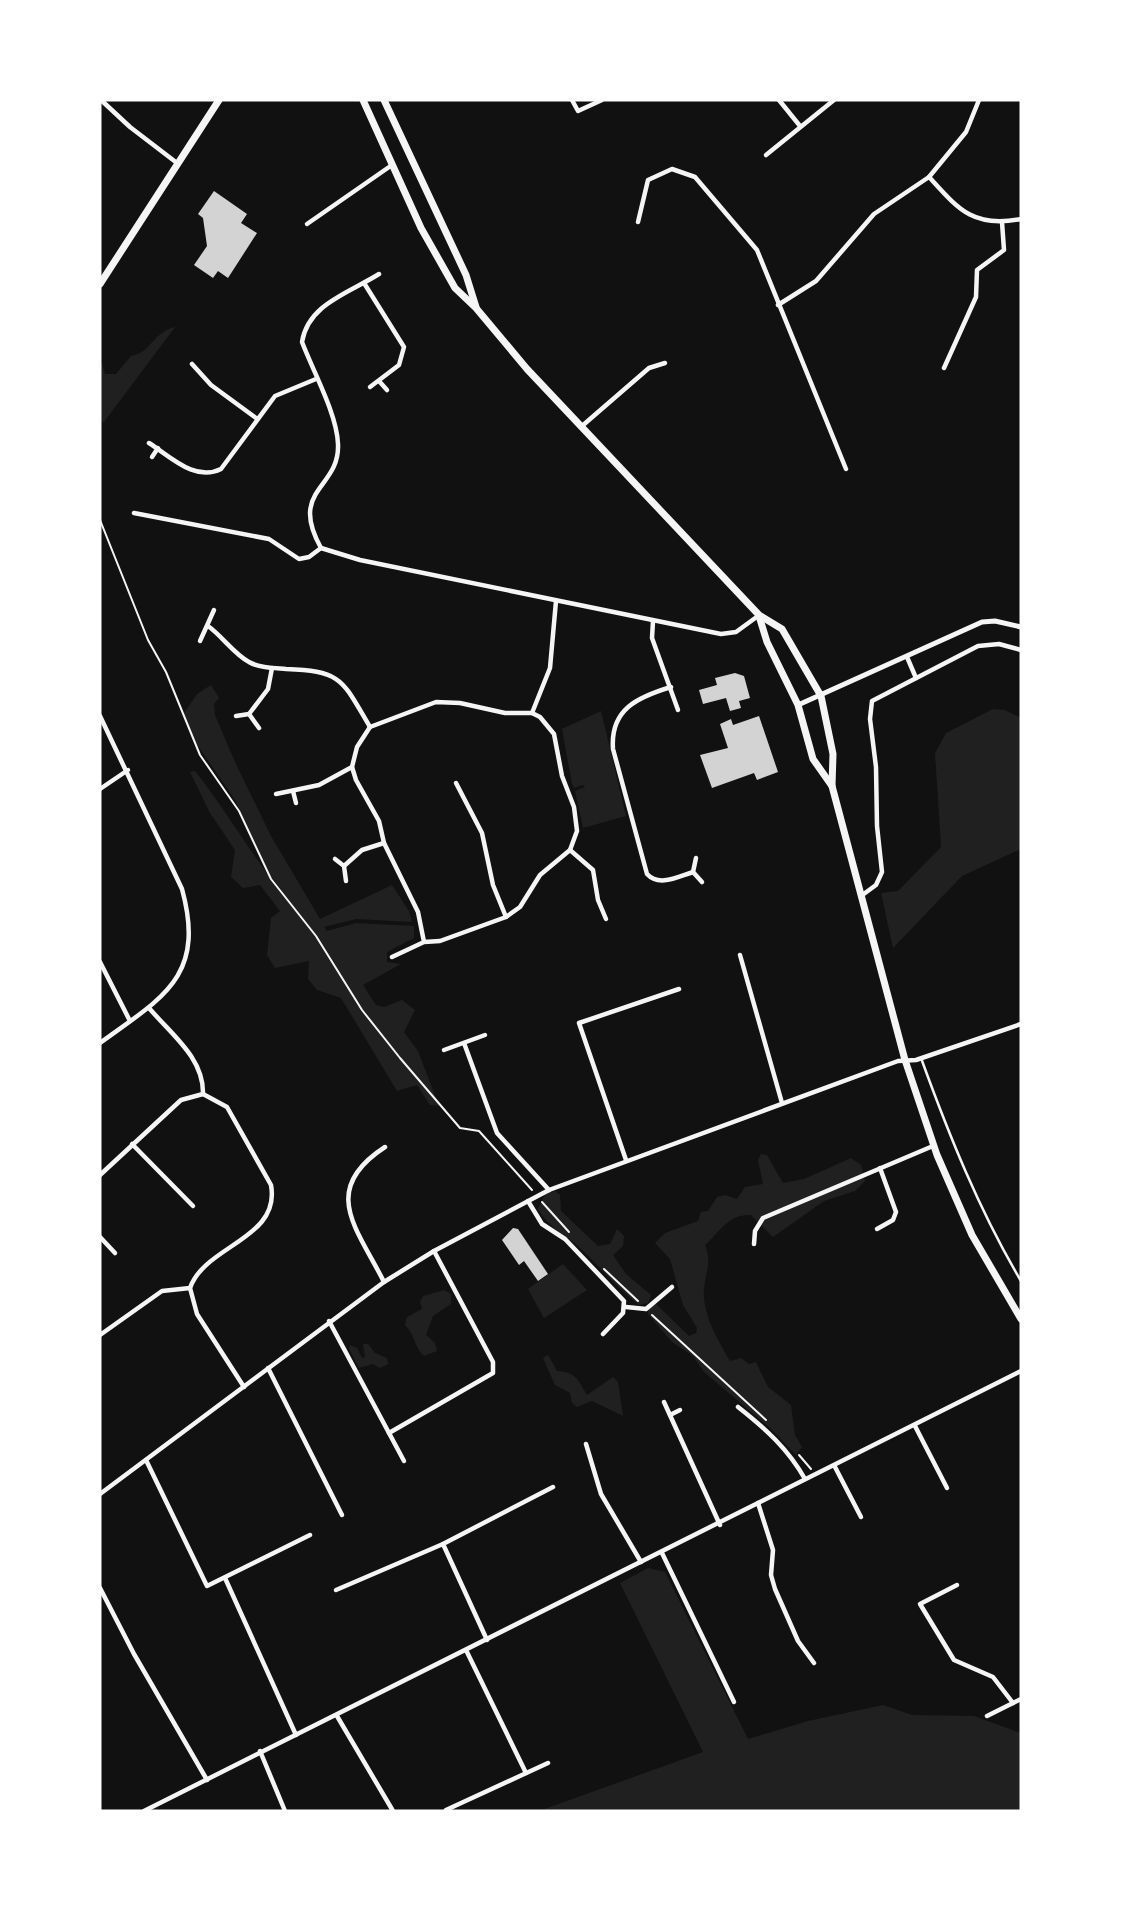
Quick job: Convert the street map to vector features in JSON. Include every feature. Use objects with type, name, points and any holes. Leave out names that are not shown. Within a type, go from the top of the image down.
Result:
[{"type":"main road","points":[[100,284],[219,100]]},
{"type":"main road","points":[[363,100],[421,228],[454,288],[476,308],[527,369],[759,615],[782,629],[821,696],[833,754],[832,786],[905,1060],[933,1146],[972,1235],[1021,1319]]},
{"type":"main road","points":[[384,100],[466,275],[476,308]]},
{"type":"main road","points":[[759,615],[767,642],[798,705],[813,759],[832,786]]},
{"type":"street","points":[[101,100],[130,127],[177,163]]},
{"type":"street","points":[[572,100],[579,111],[602,100]]},
{"type":"street","points":[[779,100],[800,127]]},
{"type":"street","points":[[766,155],[834,100]]},
{"type":"street","points":[[777,305],[816,281],[874,214],[929,177],[966,132],[979,100]]},
{"type":"street","points":[[307,224],[392,164]]},
{"type":"street","points":[[638,222],[648,180],[672,169],[695,177],[757,250],[777,305],[846,469]]},
{"type":"street","points":[[929,177],[957,207],[976,219],[1002,222],[1021,219]]},
{"type":"street","points":[[944,368],[976,297],[977,270],[1004,250],[1002,222]]},
{"type":"street","points":[[321,548],[309,523],[311,500],[333,465],[338,446],[335,426],[302,342],[304,328],[316,311],[379,274]]},
{"type":"street","points":[[365,283],[404,346],[399,365],[370,387]]},
{"type":"street","points":[[582,426],[649,368],[666,363]]},
{"type":"street","points":[[192,364],[211,385],[256,418]]},
{"type":"street","points":[[149,443],[194,471],[210,474],[221,469],[256,418],[275,397],[316,379]]},
{"type":"street","points":[[379,381],[387,390]]},
{"type":"street","points":[[152,457],[158,449]]},
{"type":"street","points":[[134,513],[269,539],[299,559],[321,548],[360,560],[728,634],[743,628],[759,615]]},
{"type":"street","points":[[532,713],[550,668],[556,601]]},
{"type":"street","points":[[200,641],[214,610]]},
{"type":"street","points":[[653,621],[652,638],[678,710]]},
{"type":"street","points":[[798,705],[982,622],[995,621],[1021,627]]},
{"type":"street","points":[[208,626],[248,662],[272,668],[321,670],[336,676],[347,688],[370,727]]},
{"type":"street","points":[[860,896],[876,885],[882,872],[877,826],[876,767],[869,711],[872,701],[978,646],[999,644],[1021,650]]},
{"type":"street","points":[[907,657],[916,678]]},
{"type":"street","points":[[236,716],[249,714],[268,689],[272,668]]},
{"type":"street","points":[[671,687],[637,698],[626,709],[612,736],[613,749],[647,874],[653,880],[660,881],[692,872]]},
{"type":"street","points":[[392,957],[424,942],[440,941],[506,917],[520,906],[540,875],[570,850],[577,821],[562,776],[556,741],[548,724],[532,713],[505,713],[460,703],[436,702],[370,727],[357,747],[352,767],[380,821],[384,843],[418,912],[424,942]]},
{"type":"street","points":[[249,714],[259,728]]},
{"type":"street","points":[[100,716],[182,889],[190,917],[189,951],[177,979],[149,1007],[100,1043]]},
{"type":"street","points":[[276,794],[319,785],[352,767]]},
{"type":"street","points":[[100,789],[128,771]]},
{"type":"street","points":[[456,783],[482,833],[493,885],[506,917]]},
{"type":"street","points":[[293,791],[296,803]]},
{"type":"street","points":[[344,866],[362,850],[384,843]]},
{"type":"street","points":[[570,850],[593,870],[598,900],[607,919]]},
{"type":"street","points":[[692,872],[696,858]]},
{"type":"street","points":[[335,859],[344,866],[346,881]]},
{"type":"street","points":[[692,872],[702,882]]},
{"type":"street","points":[[740,955],[782,1103]]},
{"type":"street","points":[[100,962],[130,1021]]},
{"type":"street","points":[[625,1160],[579,1023],[679,989]]},
{"type":"street","points":[[149,1007],[199,1066],[204,1078],[203,1094]]},
{"type":"street","points":[[100,1494],[384,1282],[434,1251],[537,1196],[625,1160],[782,1103],[905,1060],[921,1058],[1021,1024]]},
{"type":"street","points":[[444,1049],[485,1035]]},
{"type":"street","points":[[464,1042],[497,1133],[549,1190]]},
{"type":"street","points":[[100,1175],[181,1100],[203,1094],[227,1107],[271,1185],[268,1216],[254,1231],[201,1267],[190,1288],[197,1314],[244,1387]]},
{"type":"street","points":[[132,1144],[192,1206]]},
{"type":"street","points":[[754,1244],[755,1230],[763,1219],[933,1146]]},
{"type":"street","points":[[384,1282],[351,1218],[346,1197],[352,1177],[370,1157],[385,1147]]},
{"type":"street","points":[[877,1229],[893,1220],[896,1212],[880,1168]]},
{"type":"street","points":[[528,1201],[542,1224],[565,1239],[624,1301],[626,1307]]},
{"type":"street","points":[[100,1237],[115,1253]]},
{"type":"street","points":[[389,1433],[493,1373],[493,1362],[434,1251]]},
{"type":"street","points":[[100,1335],[162,1291],[171,1287],[190,1288]]},
{"type":"street","points":[[626,1307],[646,1308],[672,1287]]},
{"type":"street","points":[[603,1334],[626,1307]]},
{"type":"street","points":[[329,1321],[404,1461]]},
{"type":"street","points":[[268,1368],[342,1515]]},
{"type":"street","points":[[144,1811],[720,1525],[758,1503],[835,1467],[1021,1371]]},
{"type":"street","points":[[664,1402],[720,1525]]},
{"type":"street","points":[[738,1408],[773,1435],[794,1459],[805,1479]]},
{"type":"street","points":[[670,1415],[680,1410]]},
{"type":"street","points":[[915,1426],[947,1489]]},
{"type":"street","points":[[586,1444],[601,1494],[641,1563]]},
{"type":"street","points":[[146,1460],[207,1586],[310,1535]]},
{"type":"street","points":[[835,1467],[861,1517]]},
{"type":"street","points":[[336,1590],[443,1544],[553,1487]]},
{"type":"street","points":[[758,1503],[773,1550],[771,1575],[775,1589],[798,1642],[814,1663]]},
{"type":"street","points":[[443,1544],[487,1640]]},
{"type":"street","points":[[662,1553],[734,1702]]},
{"type":"street","points":[[225,1578],[296,1735]]},
{"type":"street","points":[[957,1586],[920,1604],[954,1660],[993,1677],[1013,1703]]},
{"type":"street","points":[[100,1588],[134,1654],[207,1780]]},
{"type":"street","points":[[467,1650],[526,1773]]},
{"type":"street","points":[[987,1716],[1021,1699]]},
{"type":"street","points":[[337,1716],[393,1811]]},
{"type":"street","points":[[260,1752],[285,1811]]},
{"type":"street","points":[[446,1810],[548,1763]]},
{"type":"lane","points":[[921,1058],[972,1191],[989,1228],[1021,1281]]},
{"type":"path","points":[[100,520],[148,640],[166,672],[200,755],[240,811],[265,869],[316,936],[362,1010],[460,1128],[479,1131],[569,1232]]},
{"type":"path","points":[[603,1267],[774,1427]]},
{"type":"path","points":[[791,1447],[816,1474]]},
{"type":"shaded area","points":[[175,327],[104,422],[100,420],[100,357],[105,374],[116,374],[131,356],[143,351],[162,333]]},
{"type":"shaded area","points":[[211,685],[219,698],[214,704],[215,715],[235,762],[271,836],[320,919],[392,885],[409,911],[412,922],[356,919],[324,927],[327,931],[356,923],[414,926],[414,938],[387,952],[387,962],[401,964],[363,985],[376,1005],[384,1007],[402,1000],[415,1010],[404,1032],[418,1051],[439,1106],[430,1105],[417,1085],[397,1091],[341,998],[317,990],[308,979],[309,961],[275,968],[267,955],[271,918],[280,911],[260,885],[243,888],[231,877],[235,850],[210,813],[190,772],[195,771],[267,873],[293,906],[271,876],[235,800],[194,740],[184,713],[197,694]]},
{"type":"shaded area","points":[[993,709],[1005,710],[1021,718],[1021,849],[962,876],[893,948],[881,893],[898,891],[941,847],[935,753],[946,733]]},
{"type":"shaded area","points":[[601,711],[626,816],[583,828],[575,791],[585,787],[583,785],[574,788],[572,784],[562,729]]},
{"type":"shaded area","points":[[761,1154],[767,1155],[783,1183],[804,1179],[851,1158],[861,1165],[865,1181],[855,1191],[824,1201],[773,1237],[751,1215],[743,1215],[725,1224],[705,1245],[708,1262],[704,1298],[712,1326],[730,1361],[741,1358],[749,1364],[756,1362],[768,1387],[791,1405],[795,1435],[802,1447],[796,1455],[770,1428],[704,1372],[693,1356],[672,1342],[648,1314],[649,1304],[654,1302],[689,1336],[696,1333],[697,1328],[683,1305],[670,1259],[655,1243],[665,1233],[698,1221],[701,1212],[708,1211],[717,1197],[725,1195],[737,1199],[745,1187],[763,1184],[758,1160]]},
{"type":"shaded area","points":[[555,1191],[560,1195],[561,1211],[598,1246],[610,1244],[617,1229],[624,1236],[623,1246],[613,1255],[626,1274],[651,1295],[648,1303],[639,1305],[579,1247],[547,1221],[538,1209],[545,1194]]},
{"type":"shaded area","points":[[563,1264],[587,1290],[544,1318],[528,1289]]},
{"type":"shaded area","points":[[444,1290],[451,1294],[451,1304],[433,1316],[426,1335],[435,1343],[437,1351],[424,1356],[405,1325],[407,1317],[422,1309],[420,1302],[423,1296]]},
{"type":"shaded area","points":[[363,1344],[368,1344],[375,1353],[387,1358],[388,1364],[380,1368],[373,1364],[359,1368],[349,1349],[350,1345],[357,1348],[362,1358],[365,1357]]},
{"type":"shaded area","points":[[548,1355],[557,1371],[572,1375],[587,1395],[613,1377],[618,1382],[623,1416],[592,1401],[577,1407],[572,1403],[570,1393],[555,1385],[543,1358]]},
{"type":"shaded area","points":[[648,1568],[665,1572],[748,1739],[808,1721],[883,1705],[912,1715],[974,1716],[1021,1733],[1021,1811],[539,1811],[703,1752],[620,1583]]},
{"type":"building","points":[[214,191],[247,214],[241,223],[257,233],[228,278],[218,271],[213,278],[194,265],[207,246],[203,218],[198,214]]},
{"type":"building","points":[[735,673],[744,676],[750,698],[739,701],[741,708],[730,711],[726,698],[703,704],[699,690],[717,685],[715,678]]},
{"type":"building","points":[[759,716],[778,772],[757,780],[754,773],[712,788],[700,755],[728,748],[720,724],[731,719],[733,725]]},
{"type":"building","points":[[513,1228],[518,1229],[548,1274],[538,1281],[524,1261],[519,1265],[502,1240]]}]
